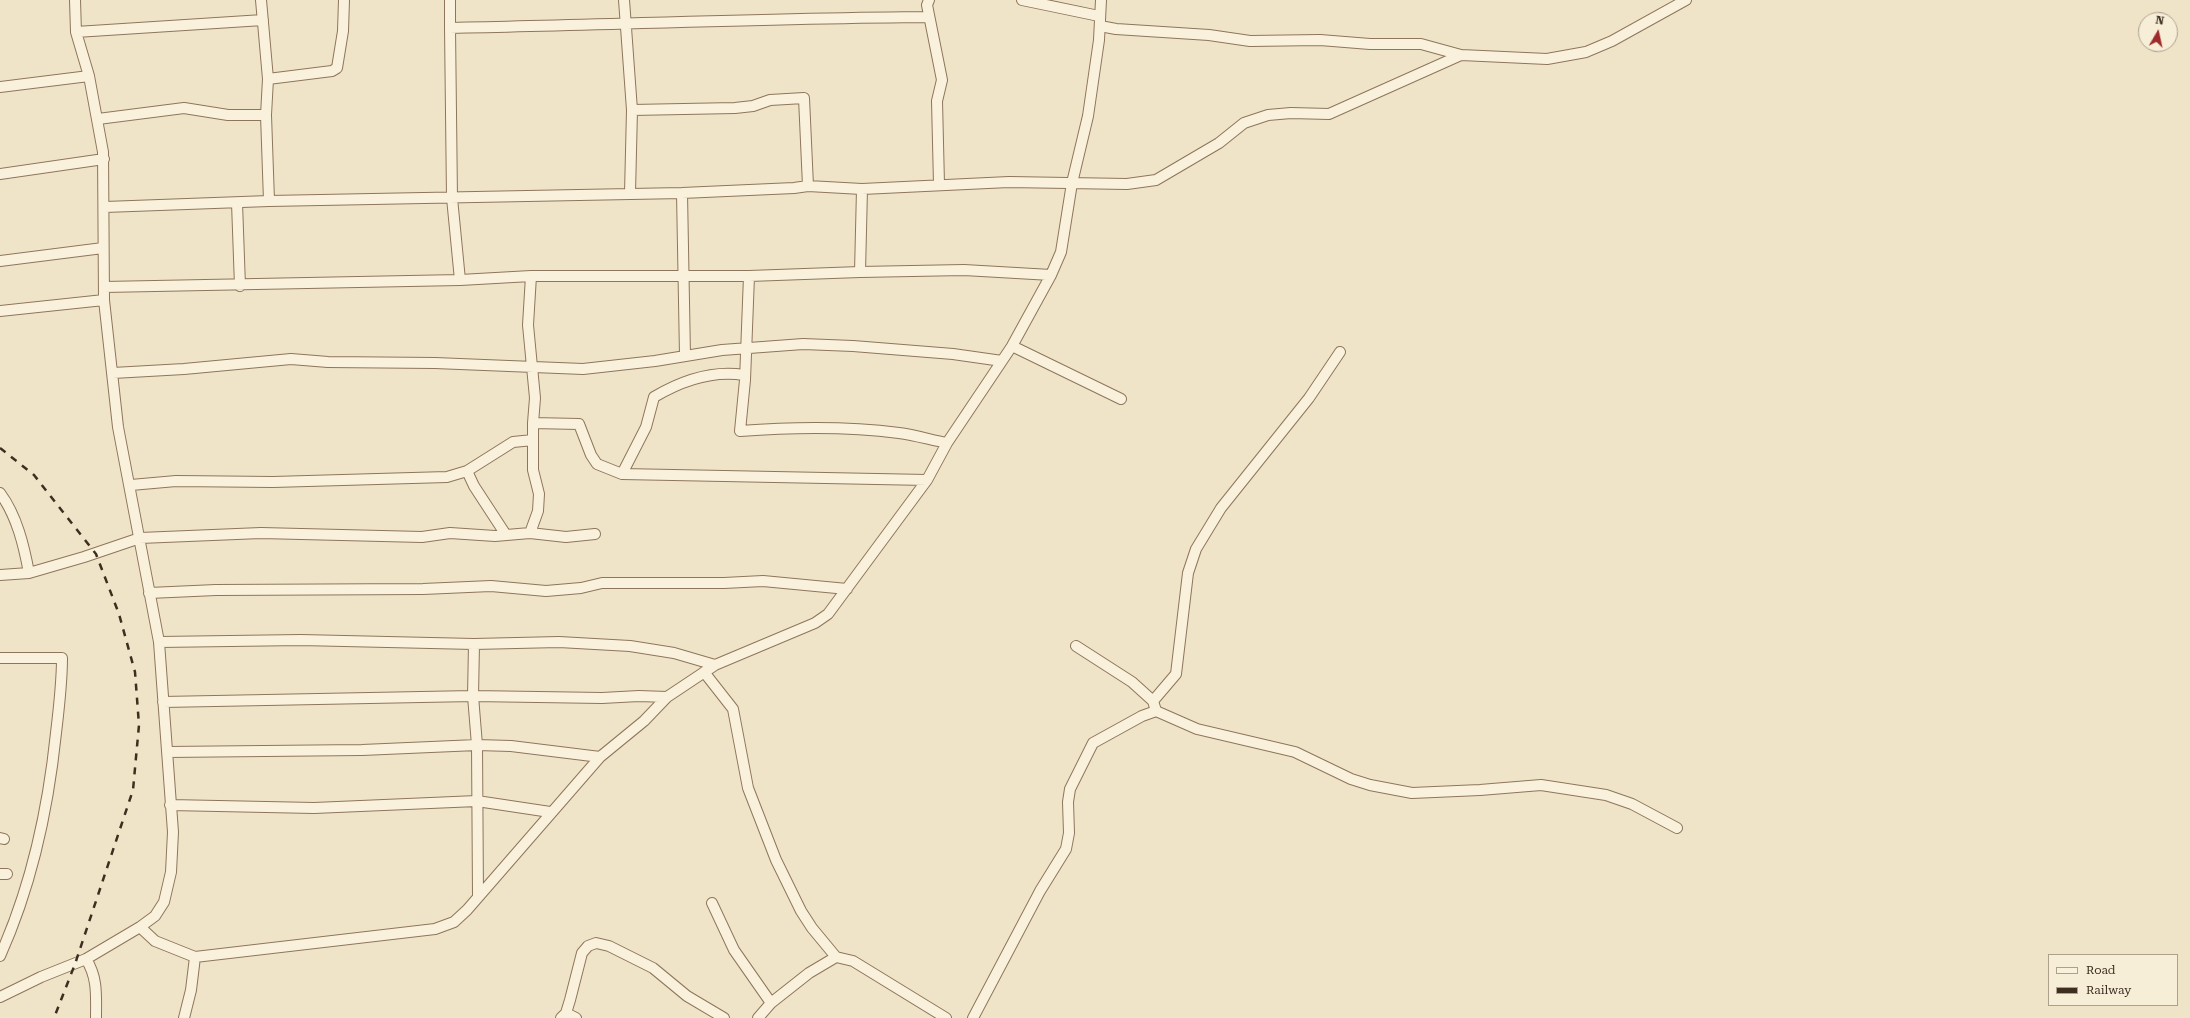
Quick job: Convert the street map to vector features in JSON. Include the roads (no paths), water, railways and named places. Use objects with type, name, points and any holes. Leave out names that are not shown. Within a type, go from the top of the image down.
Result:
[{"type":"street","points":[[0,997],[40,977],[86,959],[121,940],[140,927],[154,916],[164,902],[171,872],[173,832],[159,642],[149,593],[131,485],[118,427],[104,300],[104,159],[98,119],[89,76],[76,32],[75,0]]},
{"type":"street","points":[[262,0],[268,79],[266,115],[269,201]]},
{"type":"street","points":[[268,79],[332,71],[337,68],[343,31],[344,0]]},
{"type":"street","points":[[450,0],[452,198],[460,280]]},
{"type":"street","points":[[624,0],[632,110],[630,192]]},
{"type":"street","points":[[929,0],[927,5],[942,80],[937,101],[939,184]]},
{"type":"street","points":[[1022,0],[1100,21],[1116,29],[1209,35],[1250,42],[1320,40],[1370,44],[1421,44],[1461,55],[1547,59],[1586,52],[1612,41],[1686,0]]},
{"type":"street","points":[[140,927],[155,941],[195,957],[435,930],[454,922],[600,757],[644,721],[667,697],[715,665],[815,623],[828,614],[927,480],[947,443],[1012,346],[1051,275],[1061,252],[1072,183],[1088,116],[1100,21],[1101,0]]},
{"type":"street","points":[[450,28],[626,25],[795,18],[929,17]]},
{"type":"street","points":[[76,32],[263,20]]},
{"type":"street","points":[[105,207],[269,201],[452,198],[630,192],[682,193],[794,188],[808,186],[862,189],[939,184],[1127,184],[1156,180],[1219,143],[1244,123],[1276,114],[1329,114],[1461,55]]},
{"type":"street","points":[[0,87],[89,76]]},
{"type":"street","points":[[632,110],[735,108],[753,106],[770,100],[804,98],[808,186]]},
{"type":"street","points":[[98,119],[184,108],[228,115],[266,115]]},
{"type":"street","points":[[0,174],[104,159]]},
{"type":"street","points":[[860,272],[862,189]]},
{"type":"street","points":[[682,193],[685,356]]},
{"type":"street","points":[[237,203],[240,286]]},
{"type":"street","points":[[0,261],[103,248]]},
{"type":"street","points":[[104,287],[240,286],[460,280],[530,276],[749,276],[964,270],[1051,275]]},
{"type":"street","points":[[530,276],[528,325],[535,398],[533,423],[533,470],[539,494],[538,511],[530,533]]},
{"type":"street","points":[[749,276],[740,431],[816,428],[860,429],[900,433],[947,443]]},
{"type":"street","points":[[0,311],[104,300]]},
{"type":"street","points":[[112,373],[184,369],[291,359],[328,362],[435,362],[583,369],[745,347],[803,344],[853,346],[953,354],[1002,362]]},
{"type":"street","points":[[1012,346],[1121,399]]},
{"type":"street","points":[[973,1018],[1040,891],[1066,849],[1069,833],[1068,802],[1070,789],[1092,743],[1142,716],[1155,706],[1176,674],[1188,573],[1196,550],[1221,508],[1309,398],[1340,352]]},
{"type":"street","points":[[622,474],[646,427],[654,397],[664,391],[700,377],[728,372],[744,375]]},
{"type":"street","points":[[533,423],[579,424],[591,455],[597,464],[622,474],[927,480]]},
{"type":"street","points":[[131,485],[176,481],[273,482],[447,477],[468,471],[506,445],[522,439],[533,440]]},
{"type":"street","points":[[468,471],[474,486],[506,535]]},
{"type":"street","points":[[0,493],[5,510],[24,544],[29,573]]},
{"type":"street","points":[[0,576],[29,573],[84,557],[140,538],[260,533],[422,537],[450,533],[506,535],[530,533],[566,537],[595,534]]},
{"type":"street","points":[[149,593],[216,590],[423,589],[491,586],[546,591],[581,588],[609,583],[724,583],[763,581],[847,589]]},
{"type":"street","points":[[159,642],[301,640],[474,644],[559,642],[630,646],[674,652],[715,665]]},
{"type":"street","points":[[474,644],[473,696],[477,745],[478,896]]},
{"type":"street","points":[[1076,646],[1132,682],[1155,706],[1197,728],[1295,752],[1352,779],[1370,785],[1420,793],[1541,785],[1606,795],[1632,804],[1678,828]]},
{"type":"street","points":[[0,658],[62,658],[51,784],[34,862],[18,913],[0,956]]},
{"type":"street","points":[[704,672],[733,709],[748,788],[776,860],[801,911],[812,928],[836,957],[853,961],[946,1018]]},
{"type":"street","points":[[163,702],[473,696],[602,698],[639,696],[667,697]]},
{"type":"street","points":[[167,752],[362,750],[477,745],[511,746],[600,757]]},
{"type":"street","points":[[170,805],[314,808],[477,801],[550,812]]},
{"type":"street","points":[[712,902],[734,950],[771,1003]]},
{"type":"street","points":[[576,1018],[563,1015],[582,953],[588,946],[596,943],[609,946],[653,968],[687,996],[724,1018]]},
{"type":"street","points":[[184,1018],[191,990],[195,957]]},
{"type":"street","points":[[758,1018],[771,1003],[809,973],[836,957]]},
{"type":"street","points":[[86,959],[93,970],[97,986],[96,1018]]},
{"type":"railway","points":[[0,448],[34,475],[96,554],[119,614],[135,672],[139,725],[133,790],[75,964],[54,1018]]}]
